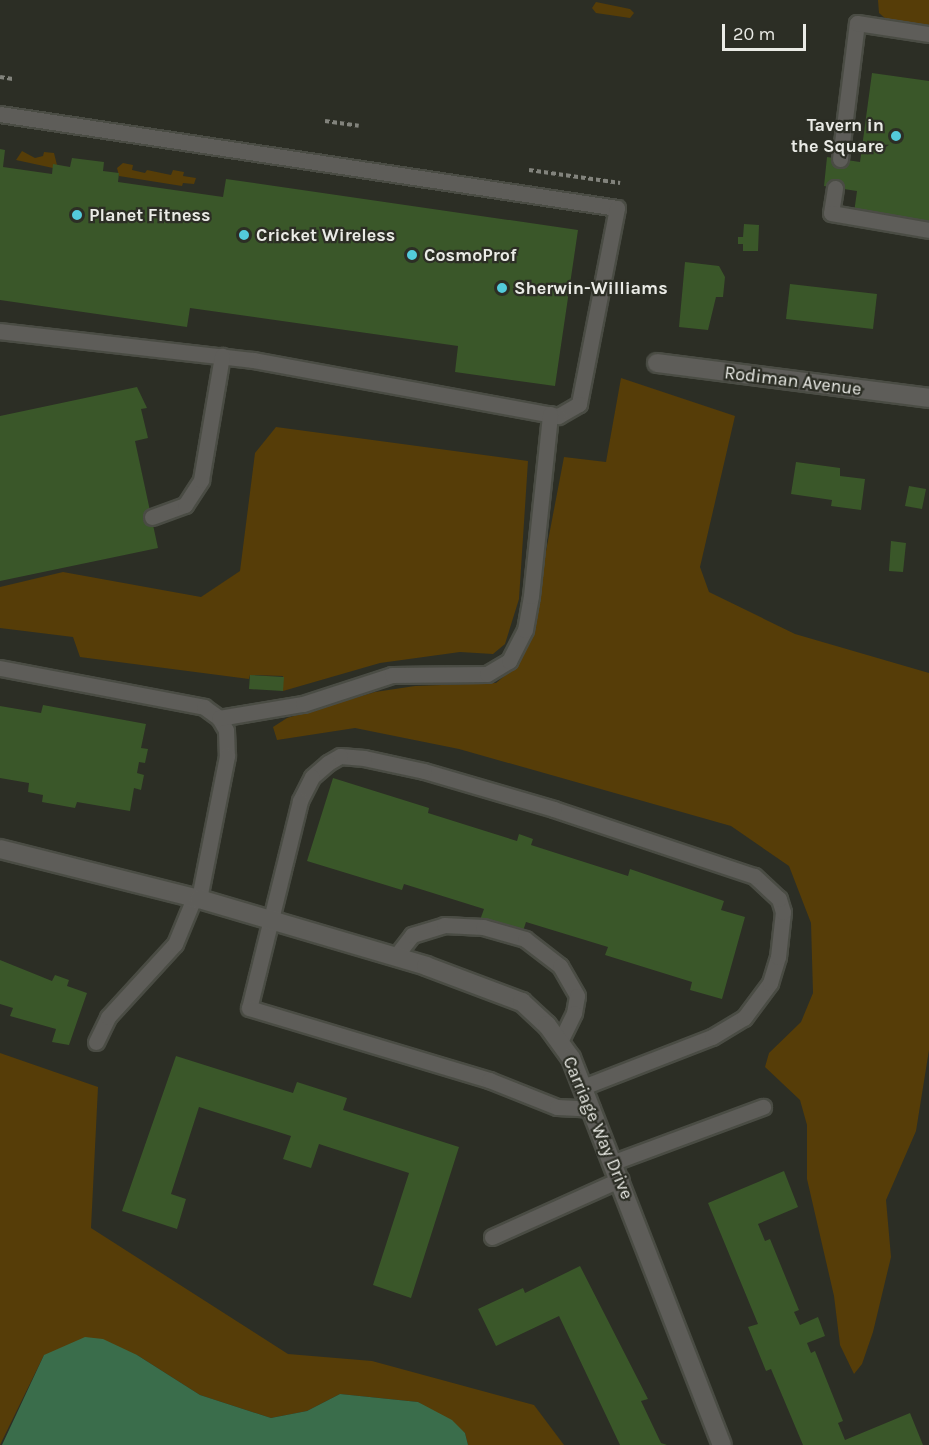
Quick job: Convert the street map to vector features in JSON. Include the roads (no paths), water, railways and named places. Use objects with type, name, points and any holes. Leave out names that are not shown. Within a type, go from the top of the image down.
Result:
[{"type":"street","name":"Rodiman Avenue","points":[[657,363],[929,398]]},
{"type":"street","name":"Carriage Way Drive","points":[[0,849],[270,920],[395,957],[522,1002],[547,1025],[560,1042],[583,1087],[621,1179],[722,1445]]},
{"type":"lane","points":[[840,159],[857,23],[929,34]]},
{"type":"lane","points":[[0,114],[617,208],[579,404],[558,416],[222,356],[0,331]]},
{"type":"lane","points":[[836,188],[831,213],[929,230]]},
{"type":"lane","points":[[152,517],[185,505],[201,480],[222,356]]},
{"type":"lane","points":[[219,718],[303,704],[408,672],[487,674],[510,661],[525,630],[531,597],[550,414]]},
{"type":"lane","points":[[0,668],[204,707],[219,718],[226,730],[227,756],[196,899],[175,944],[108,1017],[96,1042]]},
{"type":"lane","points":[[583,1087],[712,1037],[744,1018],[770,982],[783,934],[783,912],[779,899],[768,886],[754,876],[554,809],[424,771],[340,756],[312,777],[300,801],[249,1008],[489,1080],[556,1107],[592,1108]]},
{"type":"lane","points":[[395,957],[412,935],[444,925],[483,927],[525,939],[560,966],[577,996],[574,1013],[560,1042]]},
{"type":"lane","points":[[614,1162],[763,1107]]},
{"type":"lane","points":[[492,1237],[621,1179]]},
{"type":"place","name":"Tavern in the Square","points":[[896,136]]},
{"type":"place","name":"Planet Fitness","points":[[77,215]]},
{"type":"place","name":"Cricket Wireless","points":[[244,235]]},
{"type":"place","name":"CosmoProf","points":[[412,255]]},
{"type":"place","name":"Sherwin-Williams","points":[[502,288]]}]
